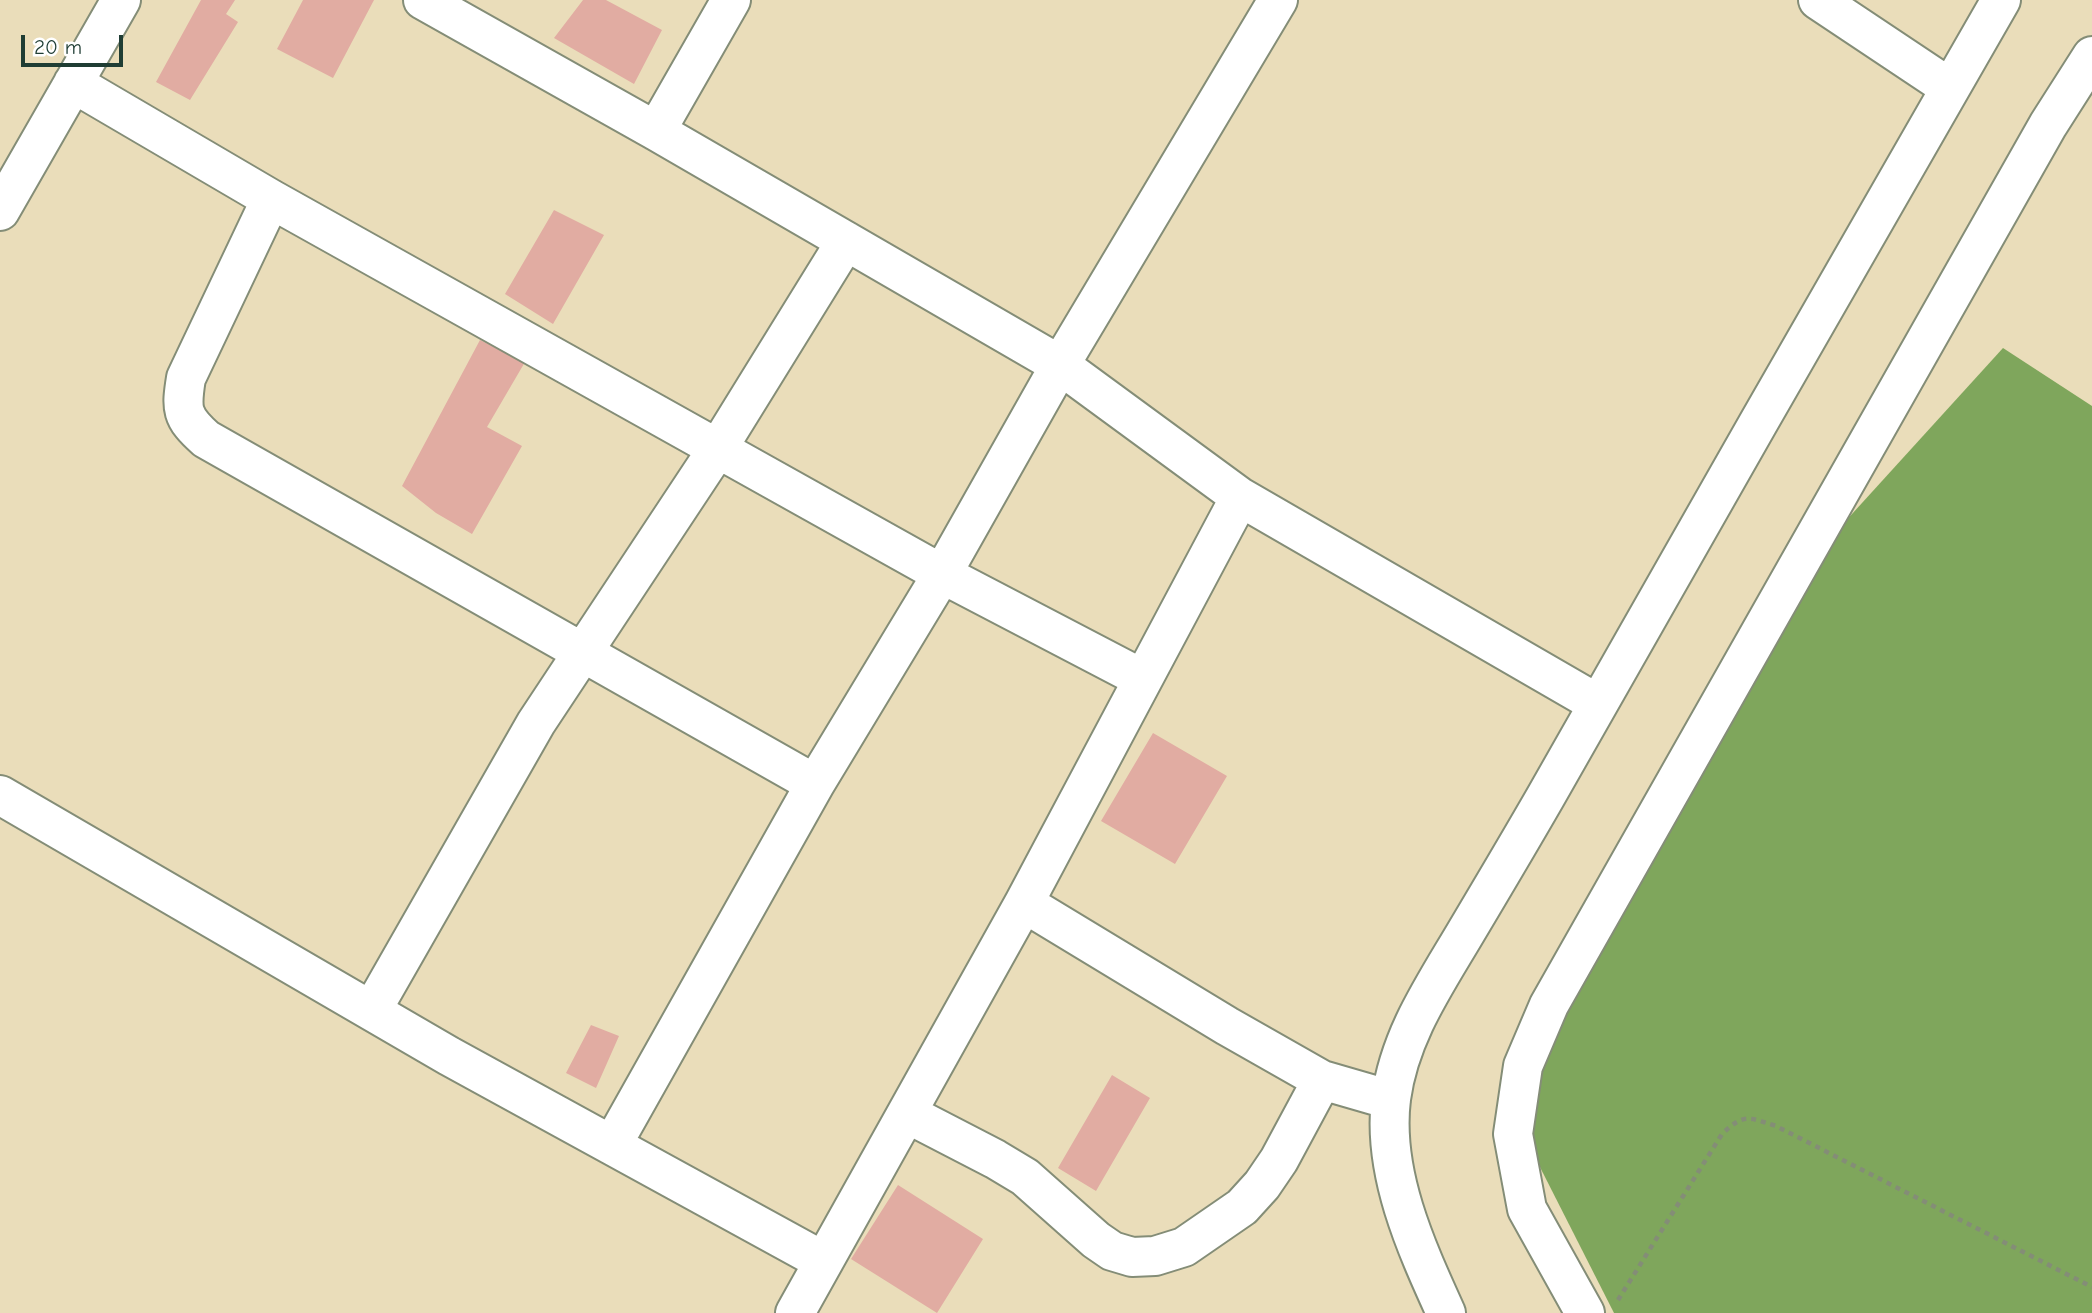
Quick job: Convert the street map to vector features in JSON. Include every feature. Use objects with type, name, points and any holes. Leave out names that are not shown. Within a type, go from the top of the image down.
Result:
[{"type":"street","points":[[0,211],[121,0]]},
{"type":"street","points":[[656,131],[731,0]]},
{"type":"street","points":[[612,1146],[815,784],[943,574],[1060,365],[1278,0]]},
{"type":"street","points":[[1818,0],[1950,88]]},
{"type":"street","points":[[1446,1313],[1428,1273],[1398,1189],[1390,1141],[1391,1101],[1399,1064],[1415,1018],[1530,824],[2001,0]]},
{"type":"street","points":[[433,3],[1060,365],[1240,497],[1598,704]]},
{"type":"street","points":[[1601,1307],[1528,1209],[1513,1134],[1523,1066],[1549,1005],[2048,125],[2092,56]]},
{"type":"street","points":[[73,83],[271,199],[943,574],[1143,679]]},
{"type":"street","points":[[271,199],[186,377],[182,403],[189,425],[206,439],[815,784]]},
{"type":"street","points":[[372,1010],[536,723],[718,448],[846,241]]},
{"type":"street","points":[[795,1313],[1024,903],[1240,497]]},
{"type":"street","points":[[0,796],[449,1056],[823,1261]]},
{"type":"street","points":[[1024,903],[1322,1080],[1391,1101]]},
{"type":"street","points":[[908,1114],[1025,1177],[1112,1251],[1132,1257],[1155,1256],[1184,1247],[1242,1207],[1262,1185],[1279,1160],[1322,1080]]},
{"type":"path","points":[[1601,1307],[1722,1134],[1737,1120],[1751,1118],[1776,1126],[2092,1287]]},
{"type":"green space","points":[[2003,348],[2092,406],[2092,1313],[1614,1313],[1511,1110],[1771,603]]},
{"type":"building","points":[[201,0],[235,0],[226,14],[238,22],[190,100],[156,82]]},
{"type":"building","points":[[303,0],[374,0],[333,78],[277,49]]},
{"type":"building","points":[[583,0],[606,0],[662,30],[634,84],[554,38]]},
{"type":"building","points":[[554,210],[604,235],[553,324],[505,294]]},
{"type":"building","points":[[480,340],[525,362],[487,427],[522,446],[472,534],[436,513],[402,486]]},
{"type":"building","points":[[1153,733],[1227,776],[1175,864],[1101,821]]},
{"type":"building","points":[[591,1025],[619,1036],[596,1088],[566,1073]]},
{"type":"building","points":[[1112,1075],[1150,1098],[1096,1191],[1058,1168]]},
{"type":"building","points":[[898,1185],[983,1239],[937,1313],[851,1259]]}]
